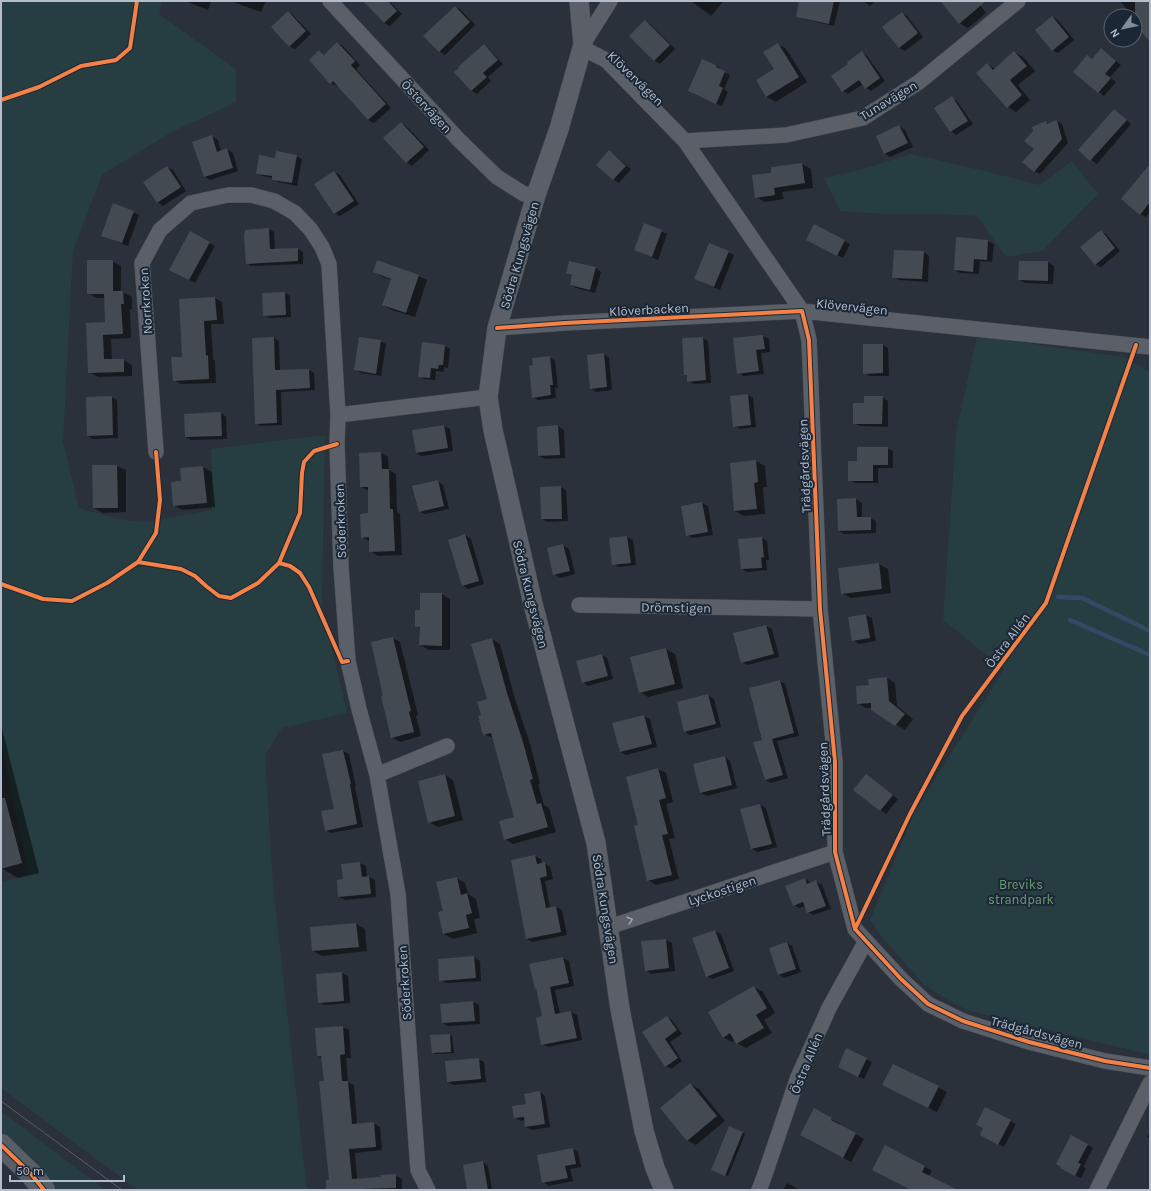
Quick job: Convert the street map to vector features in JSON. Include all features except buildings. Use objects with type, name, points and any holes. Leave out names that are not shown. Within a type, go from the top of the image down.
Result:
[{"type":"main road","points":[[1,1146],[31,1174],[44,1190]]},
{"type":"street","name":"Östervägen","points":[[330,1],[459,140],[497,177],[524,194],[536,195]]},
{"type":"street","name":"Södra Kungsvägen","points":[[579,1],[582,46],[559,129],[536,195],[498,328],[488,397],[493,430],[533,604],[596,843],[620,1009],[644,1131],[654,1168],[664,1190]]},
{"type":"street","points":[[582,46],[610,1]]},
{"type":"street","name":"Tunavägen","points":[[685,141],[786,135],[863,118],[919,82],[1018,1]]},
{"type":"street","name":"Klövervägen","points":[[582,46],[606,60],[685,141],[802,311],[1148,343]]},
{"type":"street","name":"Norrkroken","points":[[156,452],[142,263],[160,230],[191,203],[228,195],[251,195],[274,201],[295,213],[311,230],[322,247],[329,264],[338,415]]},
{"type":"street","name":"Klöverbacken","points":[[498,328],[565,323],[802,311]]},
{"type":"street","name":"Trädgårdsvägen","points":[[802,311],[808,340],[820,609],[835,762],[835,852],[855,928],[901,979],[928,1004],[963,1022],[1029,1042],[1105,1061],[1150,1068]]},
{"type":"street","points":[[338,415],[488,397]]},
{"type":"street","name":"Söderkroken","points":[[338,415],[337,444],[341,567],[348,660],[359,709],[377,775],[398,894],[418,1170],[428,1190]]},
{"type":"street","name":"Drömstigen","points":[[578,605],[820,609]]},
{"type":"street","points":[[377,775],[447,746]]},
{"type":"street","name":"Lyckostigen","points":[[609,927],[835,852]]},
{"type":"street","name":"Östra Allén","points":[[759,1190],[798,1077],[829,1008],[866,941]]},
{"type":"street","points":[[1097,1190],[1150,1083]]},
{"type":"green space","points":[[1,1],[162,1],[159,14],[236,69],[236,102],[170,133],[102,175],[73,251],[63,442],[79,508],[118,519],[145,522],[212,510],[211,449],[325,435],[322,605],[347,713],[282,728],[265,755],[273,885],[308,1190],[138,1190],[1,1088],[1,883],[29,874],[1,745]]},
{"type":"green space","points":[[911,154],[1040,185],[1072,161],[1098,194],[1042,251],[1006,257],[977,216],[885,214],[840,211],[824,178],[860,170]]},
{"type":"green space","name":"Breviks strandpark","points":[[977,336],[1124,357],[1150,372],[1150,1055],[966,1010],[925,986],[880,935],[870,920],[915,811],[1004,669],[943,620],[956,433]]},
{"type":"green space","points":[[1,1111],[106,1190],[57,1190],[1,1130]]},
{"type":"waterway","points":[[1058,597],[1082,598],[1150,631]]},
{"type":"waterway","points":[[1070,620],[1150,655]]},
{"type":"tram line","points":[[1,1101],[122,1190]]},
{"type":"cycle path","points":[[1,100],[39,87],[81,66],[116,60],[130,48],[137,1]]},
{"type":"cycle path","points":[[497,328],[565,323],[802,311],[809,340],[820,609],[835,762],[835,852],[855,929],[901,979],[928,1004],[963,1021],[1029,1042],[1105,1061],[1150,1068]]},
{"type":"cycle path","points":[[855,929],[910,814],[962,716],[1046,603],[1136,345]]},
{"type":"cycle path","points":[[279,563],[300,513],[304,462],[314,451],[337,444]]},
{"type":"cycle path","points":[[138,562],[156,533],[160,500],[156,452]]},
{"type":"cycle path","points":[[1,584],[43,599],[72,601],[107,583],[138,562],[181,569],[195,576],[219,596],[231,598],[258,583],[279,563],[290,566],[300,573],[309,587],[342,662],[348,661]]},
{"type":"cycle path","points":[[1,1145],[31,1174],[44,1190]]}]
